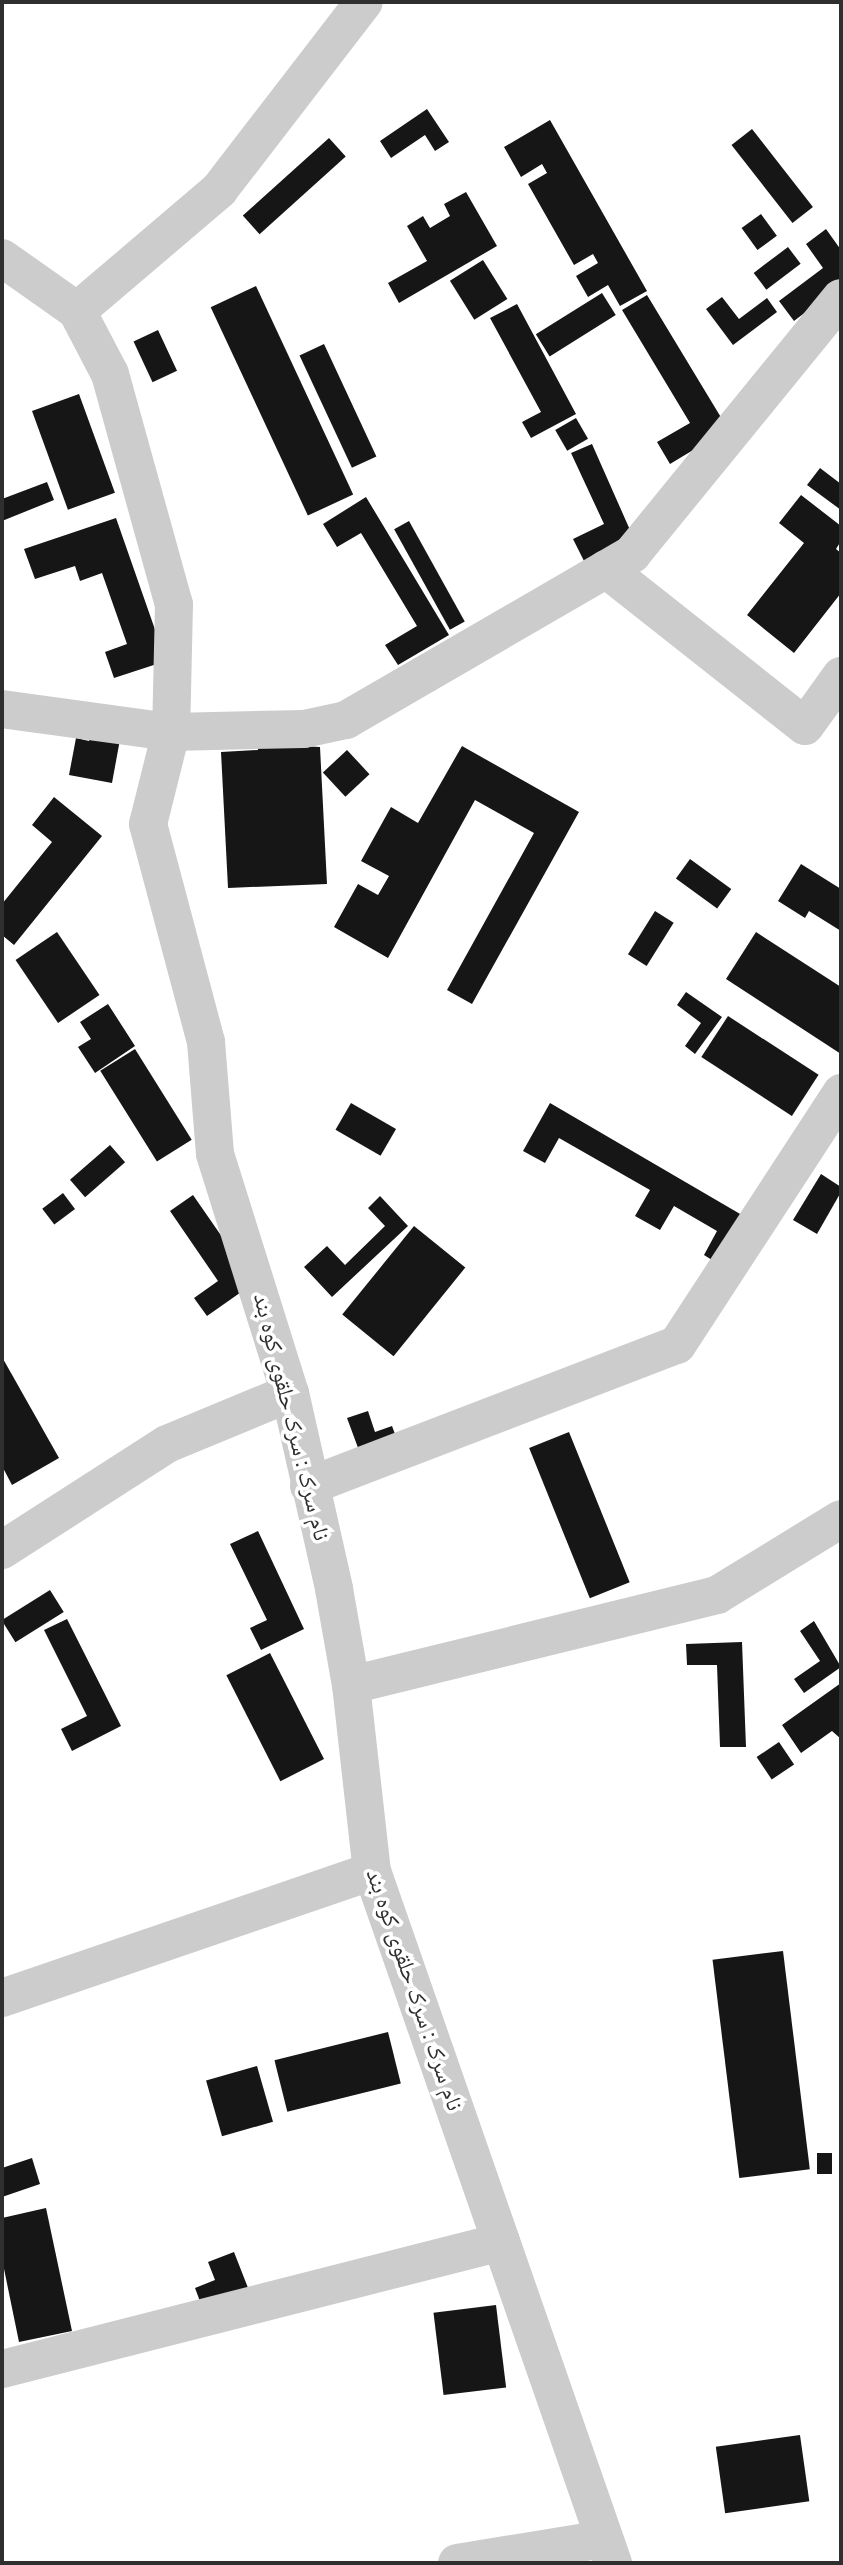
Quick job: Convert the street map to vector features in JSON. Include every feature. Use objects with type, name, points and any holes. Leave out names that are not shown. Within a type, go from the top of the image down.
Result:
[{"type":"street","points":[[77,311],[219,190],[364,2]]},
{"type":"street","name":"نام سرک : سرک حلقوی کوه بند","points":[[3,261],[77,311],[110,374],[174,604],[171,732],[148,824],[206,1042],[215,1154],[290,1393],[351,1685],[372,1871],[609,2551]]},
{"type":"street","points":[[2,709],[171,732],[304,729],[346,720],[632,554],[841,298]]},
{"type":"street","points":[[606,569],[805,726],[841,676]]},
{"type":"street","points":[[309,1486],[677,1345],[841,1093]]},
{"type":"street","points":[[2,1550],[167,1444],[290,1393]]},
{"type":"street","points":[[351,1685],[717,1595],[841,1519]]},
{"type":"street","points":[[2,1998],[372,1871]]},
{"type":"street","points":[[2,2369],[501,2242]]},
{"type":"street","points":[[457,2563],[609,2551]]},
{"type":"building","points":[[427,109],[449,142],[435,151],[425,135],[391,158],[380,141]]},
{"type":"building","points":[[550,120],[647,291],[620,306],[608,285],[588,297],[576,276],[598,263],[593,254],[574,265],[528,184],[547,173],[542,164],[521,177],[504,147]]},
{"type":"building","points":[[752,129],[813,207],[792,223],[732,145]]},
{"type":"building","points":[[329,138],[346,157],[260,234],[243,216]]},
{"type":"building","points":[[466,192],[497,246],[399,303],[388,283],[427,261],[407,226],[423,216],[430,228],[450,216],[444,204]]},
{"type":"building","points":[[761,214],[777,236],[757,250],[742,228]]},
{"type":"building","points":[[826,229],[841,250],[841,285],[794,321],[779,301],[823,268],[806,244]]},
{"type":"building","points":[[788,247],[801,264],[766,290],[754,273]]},
{"type":"building","points":[[483,260],[507,299],[474,320],[450,281]]},
{"type":"building","points":[[256,286],[353,494],[308,516],[211,307]]},
{"type":"building","points":[[602,293],[616,315],[550,356],[536,334]]},
{"type":"building","points":[[647,295],[728,429],[670,464],[657,442],[690,423],[622,310]]},
{"type":"building","points":[[722,297],[739,319],[767,298],[777,312],[733,345],[706,309]]},
{"type":"building","points":[[517,304],[576,414],[531,438],[522,422],[541,412],[490,318]]},
{"type":"building","points":[[158,330],[177,371],[153,382],[134,341]]},
{"type":"building","points":[[324,344],[376,456],[352,468],[300,355]]},
{"type":"building","points":[[79,394],[115,493],[68,510],[32,411]]},
{"type":"building","points":[[576,418],[588,439],[567,451],[555,430]]},
{"type":"building","points":[[592,444],[634,539],[584,561],[573,539],[604,524],[571,453]]},
{"type":"building","points":[[820,468],[841,484],[841,510],[807,485]]},
{"type":"building","points":[[47,482],[54,500],[2,521],[2,499]]},
{"type":"building","points":[[801,495],[841,526],[841,541],[836,549],[841,553],[841,593],[794,653],[747,615],[804,543],[779,523]]},
{"type":"building","points":[[366,497],[449,635],[398,665],[385,645],[417,626],[361,533],[337,547],[323,524]]},
{"type":"building","points":[[116,518],[166,661],[114,678],[105,652],[127,644],[102,573],[80,581],[75,566],[35,579],[24,549]]},
{"type":"building","points":[[409,521],[465,622],[450,630],[394,529]]},
{"type":"building","points":[[92,728],[121,734],[112,783],[69,775],[76,738],[89,741]]},
{"type":"building","points":[[257,744],[320,747],[327,884],[228,888],[221,752],[258,750]]},
{"type":"building","points":[[462,746],[579,812],[472,1004],[447,990],[534,833],[475,800],[388,958],[334,927],[358,884],[378,895],[389,876],[361,861],[391,807],[418,823]]},
{"type":"building","points":[[347,750],[370,774],[345,797],[323,773]]},
{"type":"building","points":[[54,797],[102,836],[14,945],[2,935],[2,904],[52,842],[32,825]]},
{"type":"building","points":[[690,859],[731,889],[717,908],[676,878]]},
{"type":"building","points":[[801,864],[841,889],[841,931],[809,911],[805,918],[778,901]]},
{"type":"building","points":[[655,911],[674,923],[647,966],[628,954]]},
{"type":"building","points":[[57,932],[99,995],[58,1023],[16,960]]},
{"type":"building","points":[[756,932],[841,987],[841,1054],[726,979]]},
{"type":"building","points":[[686,992],[722,1017],[695,1054],[685,1046],[701,1023],[677,1005]]},
{"type":"building","points":[[108,1004],[135,1046],[95,1073],[78,1047],[91,1039],[80,1022]]},
{"type":"building","points":[[728,1016],[819,1075],[792,1116],[701,1057]]},
{"type":"building","points":[[135,1049],[192,1140],[157,1161],[100,1071]]},
{"type":"building","points":[[351,1103],[396,1129],[381,1156],[336,1130]]},
{"type":"building","points":[[550,1103],[747,1218],[720,1265],[704,1255],[717,1231],[674,1206],[660,1230],[635,1216],[650,1190],[559,1138],[545,1163],[523,1151]]},
{"type":"building","points":[[110,1145],[125,1162],[85,1197],[70,1180]]},
{"type":"building","points":[[821,1174],[841,1187],[841,1192],[817,1234],[793,1220]]},
{"type":"building","points":[[63,1193],[75,1209],[54,1225],[42,1209]]},
{"type":"building","points":[[193,1195],[254,1283],[207,1316],[194,1298],[218,1281],[170,1211]]},
{"type":"building","points":[[380,1196],[408,1226],[332,1297],[304,1267],[327,1246],[345,1265],[385,1226],[368,1208]]},
{"type":"building","points":[[414,1226],[465,1268],[394,1356],[342,1315]]},
{"type":"building","points":[[2,1357],[59,1458],[12,1485],[2,1466]]},
{"type":"building","points":[[368,1411],[375,1432],[392,1426],[401,1450],[364,1464],[347,1418]]},
{"type":"building","points":[[569,1432],[630,1582],[590,1598],[529,1448]]},
{"type":"building","points":[[258,1531],[304,1629],[261,1650],[250,1628],[267,1620],[230,1544]]},
{"type":"building","points":[[50,1590],[64,1612],[15,1642],[2,1620]]},
{"type":"building","points":[[67,1619],[121,1726],[72,1751],[61,1729],[87,1716],[44,1630]]},
{"type":"building","points":[[814,1621],[841,1667],[804,1693],[794,1679],[820,1661],[800,1631]]},
{"type":"building","points":[[742,1642],[746,1747],[720,1747],[717,1665],[687,1665],[686,1644]]},
{"type":"building","points":[[270,1653],[324,1759],[280,1781],[226,1675]]},
{"type":"building","points":[[841,1683],[841,1739],[832,1731],[801,1753],[782,1725]]},
{"type":"building","points":[[779,1742],[794,1764],[772,1779],[757,1757]]},
{"type":"building","points":[[783,1951],[810,2169],[739,2178],[713,1960]]},
{"type":"building","points":[[388,2032],[401,2083],[287,2112],[274,2060]]},
{"type":"building","points":[[257,2066],[273,2122],[222,2136],[206,2081]]},
{"type":"building","points":[[817,2153],[832,2153],[832,2174],[817,2174]]},
{"type":"building","points":[[32,2158],[40,2184],[2,2197],[2,2168]]},
{"type":"building","points":[[46,2208],[72,2331],[19,2342],[2,2259],[2,2218]]},
{"type":"building","points":[[234,2252],[250,2293],[204,2312],[195,2288],[215,2280],[208,2262]]},
{"type":"building","points":[[496,2305],[506,2387],[444,2395],[433,2313]]},
{"type":"building","points":[[800,2435],[809,2501],[725,2513],[716,2447]]}]
